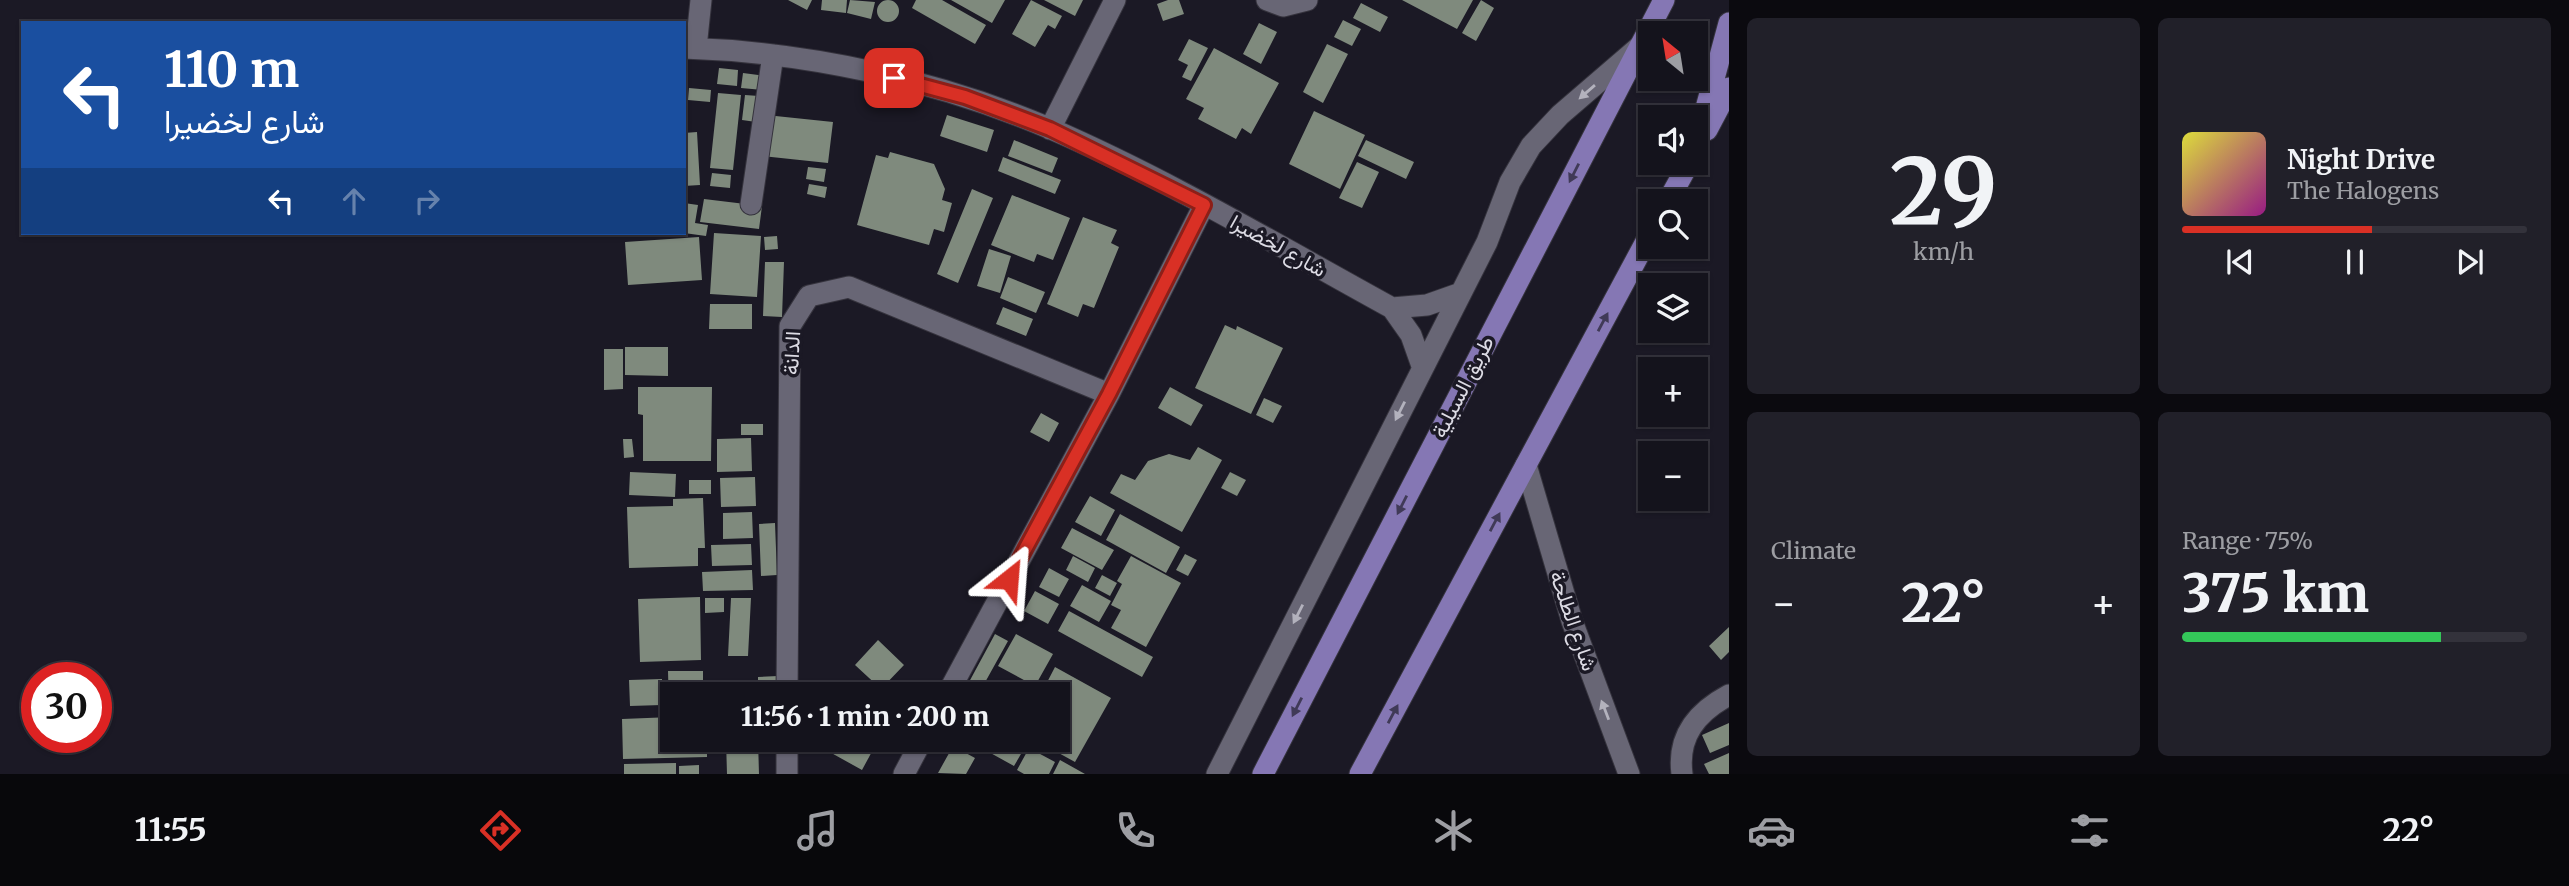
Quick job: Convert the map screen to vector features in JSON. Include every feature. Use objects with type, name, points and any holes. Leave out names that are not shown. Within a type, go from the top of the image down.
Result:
[{"type":"main road","name":"طريق السيلية","points":[[1653,21],[1664,0]]},
{"type":"main road","points":[[1707,105],[1729,23]]},
{"type":"main road","name":"طريق السيلية","points":[[1263,774],[1638,49]]},
{"type":"main road","points":[[1708,126],[1729,88]]},
{"type":"main road","points":[[1360,774],[1638,256]]},
{"type":"street","points":[[690,48],[701,0]]},
{"type":"street","points":[[1050,129],[1115,0]]},
{"type":"street","points":[[1267,0],[1283,6],[1307,0]]},
{"type":"street","name":"شارع لخضيرا","points":[[690,48],[773,55],[906,81],[965,97],[1050,129],[1204,205],[1392,308],[1411,335],[1422,366]]},
{"type":"street","points":[[1217,774],[1496,223],[1510,182],[1531,145],[1560,115],[1638,48]]},
{"type":"street","points":[[751,204],[773,55]]},
{"type":"street","points":[[954,682],[1109,394],[1204,205]]},
{"type":"street","name":"الدانة","points":[[788,682],[790,326],[809,296],[849,287],[1109,394]]},
{"type":"street","points":[[1392,308],[1427,305],[1461,293]]},
{"type":"street","name":"شارع الطلحة","points":[[1526,465],[1572,621],[1629,774]]},
{"type":"street","points":[[1682,774],[1680,758],[1690,726],[1702,712],[1729,695]]},
{"type":"street","points":[[787,752],[787,774]]},
{"type":"street","points":[[904,774],[916,752]]},
{"type":"building","points":[[788,0],[812,0],[807,10]]},
{"type":"building","points":[[822,0],[847,0],[846,13],[821,10]]},
{"type":"building","points":[[850,0],[875,2],[871,19],[847,13]]},
{"type":"building","points":[[888,0],[896,3],[899,11],[896,19],[888,22],[880,19],[877,11],[880,3]]},
{"type":"building","points":[[916,0],[942,0],[986,25],[975,44],[912,8]]},
{"type":"building","points":[[951,0],[1005,0],[992,23]]},
{"type":"building","points":[[1031,0],[1062,16],[1055,29],[1048,25],[1035,47],[1012,34]]},
{"type":"building","points":[[1044,0],[1083,0],[1075,16]]},
{"type":"building","points":[[1179,0],[1184,14],[1163,21],[1157,4]]},
{"type":"building","points":[[1402,0],[1473,0],[1457,29]]},
{"type":"building","points":[[1481,0],[1494,8],[1476,41],[1462,33]]},
{"type":"building","points":[[1361,3],[1388,17],[1380,32],[1353,18]]},
{"type":"building","points":[[1343,20],[1361,29],[1352,46],[1334,37]]},
{"type":"building","points":[[1259,23],[1277,32],[1261,64],[1243,54]]},
{"type":"building","points":[[1189,39],[1208,48],[1191,81],[1182,77],[1188,65],[1178,60]]},
{"type":"building","points":[[1327,44],[1348,54],[1323,103],[1303,92]]},
{"type":"building","points":[[1214,48],[1279,83],[1251,134],[1242,128],[1236,139],[1198,119],[1204,108],[1186,99]]},
{"type":"building","points":[[719,68],[738,70],[737,86],[717,84]]},
{"type":"building","points":[[743,73],[765,76],[763,90],[741,88]]},
{"type":"building","points":[[689,88],[711,90],[710,102],[688,100]]},
{"type":"building","points":[[718,93],[741,95],[733,170],[710,168]]},
{"type":"building","points":[[745,95],[759,96],[756,122],[742,120]]},
{"type":"building","points":[[1314,111],[1365,135],[1340,189],[1289,164]]},
{"type":"building","points":[[766,115],[833,122],[828,163],[762,156]]},
{"type":"building","points":[[947,115],[994,130],[987,152],[940,136]]},
{"type":"building","points":[[697,132],[700,185],[686,186],[686,133]]},
{"type":"building","points":[[1014,140],[1058,158],[1052,173],[1008,156]]},
{"type":"building","points":[[1366,140],[1414,162],[1406,179],[1358,156]]},
{"type":"building","points":[[890,152],[934,164],[945,189],[942,200],[952,203],[944,232],[934,229],[929,245],[857,225],[876,155],[888,158]]},
{"type":"building","points":[[1003,157],[1061,180],[1055,194],[998,171]]},
{"type":"building","points":[[1357,162],[1379,172],[1362,208],[1339,198]]},
{"type":"building","points":[[808,167],[826,169],[824,182],[806,179]]},
{"type":"building","points":[[712,173],[731,175],[730,188],[710,186]]},
{"type":"building","points":[[809,184],[827,187],[825,198],[807,194]]},
{"type":"building","points":[[972,189],[993,198],[958,283],[937,274]]},
{"type":"building","points":[[1012,195],[1070,218],[1053,260],[1037,254],[1034,262],[991,245]]},
{"type":"building","points":[[704,199],[762,206],[759,229],[700,222]]},
{"type":"building","points":[[686,203],[698,205],[695,223],[708,225],[706,236],[686,233]]},
{"type":"building","points":[[1083,217],[1117,230],[1111,243],[1119,247],[1094,308],[1083,304],[1078,317],[1047,304]]},
{"type":"building","points":[[714,233],[761,236],[757,297],[710,294]]},
{"type":"building","points":[[777,236],[778,249],[765,250],[764,237]]},
{"type":"building","points":[[699,237],[702,280],[628,285],[625,242]]},
{"type":"building","points":[[989,249],[1011,256],[1000,293],[977,286]]},
{"type":"building","points":[[765,262],[784,262],[782,317],[763,316]]},
{"type":"building","points":[[1008,277],[1045,292],[1036,313],[1000,298]]},
{"type":"building","points":[[710,304],[752,304],[752,329],[709,329]]},
{"type":"building","points":[[1003,307],[1033,319],[1026,336],[996,324]]},
{"type":"building","points":[[1225,325],[1236,330],[1237,326],[1283,348],[1251,414],[1195,388]]},
{"type":"building","points":[[625,347],[668,347],[668,376],[625,375]]},
{"type":"building","points":[[604,349],[623,349],[623,389],[604,390]]},
{"type":"building","points":[[638,387],[712,387],[711,461],[643,461],[643,415],[638,414]]},
{"type":"building","points":[[1170,387],[1203,405],[1191,426],[1158,408]]},
{"type":"building","points":[[1264,398],[1282,406],[1273,423],[1256,415]]},
{"type":"building","points":[[1041,413],[1059,423],[1049,442],[1030,432]]},
{"type":"building","points":[[741,424],[763,424],[763,435],[741,435]]},
{"type":"building","points":[[751,438],[752,471],[717,472],[717,439]]},
{"type":"building","points":[[623,439],[632,439],[634,457],[624,458]]},
{"type":"building","points":[[1198,447],[1222,460],[1182,532],[1110,493],[1121,474],[1135,480],[1148,461],[1169,454],[1190,460]]},
{"type":"building","points":[[630,472],[676,474],[675,497],[629,495]]},
{"type":"building","points":[[1230,472],[1246,480],[1237,496],[1221,488]]},
{"type":"building","points":[[755,477],[756,506],[721,507],[720,478]]},
{"type":"building","points":[[689,480],[711,480],[711,494],[689,494]]},
{"type":"building","points":[[1090,496],[1115,510],[1101,536],[1075,522]]},
{"type":"building","points":[[703,498],[705,548],[698,548],[698,566],[629,568],[627,507],[673,506],[673,499]]},
{"type":"building","points":[[752,512],[753,538],[723,539],[723,513]]},
{"type":"building","points":[[1120,514],[1180,547],[1166,573],[1106,540]]},
{"type":"building","points":[[775,523],[777,575],[761,576],[759,524]]},
{"type":"building","points":[[1072,528],[1114,550],[1102,570],[1061,548]]},
{"type":"building","points":[[751,544],[752,565],[712,566],[711,545]]},
{"type":"building","points":[[1185,554],[1197,560],[1188,576],[1176,570]]},
{"type":"building","points":[[1073,556],[1095,568],[1088,582],[1066,570]]},
{"type":"building","points":[[1131,556],[1181,583],[1146,647],[1111,628],[1121,610],[1111,605],[1122,584],[1117,581]]},
{"type":"building","points":[[1049,568],[1069,579],[1059,597],[1039,587]]},
{"type":"building","points":[[752,570],[753,590],[703,591],[702,572]]},
{"type":"building","points":[[1102,575],[1117,583],[1110,596],[1095,588]]},
{"type":"building","points":[[1082,585],[1111,601],[1099,622],[1070,606]]},
{"type":"building","points":[[1035,591],[1059,604],[1048,624],[1024,611]]},
{"type":"building","points":[[700,597],[701,660],[640,662],[638,599]]},
{"type":"building","points":[[705,598],[724,598],[724,612],[705,613]]},
{"type":"building","points":[[731,598],[751,598],[748,656],[728,656]]},
{"type":"building","points":[[1069,611],[1153,657],[1142,677],[1058,631]]},
{"type":"building","points":[[1729,627],[1729,652],[1721,660],[1709,646]]},
{"type":"building","points":[[995,634],[1008,641],[985,682],[969,682]]},
{"type":"building","points":[[1016,634],[1053,654],[1037,682],[1028,682],[998,666]]},
{"type":"building","points":[[878,640],[904,665],[888,682],[873,682],[855,665]]},
{"type":"building","points":[[1055,667],[1111,698],[1075,762],[1057,752],[1070,752],[1070,682],[1047,682]]},
{"type":"building","points":[[668,671],[703,671],[703,682],[668,682]]},
{"type":"building","points":[[778,676],[778,682],[758,682],[758,677]]},
{"type":"building","points":[[662,679],[660,705],[630,706],[629,680]]},
{"type":"building","points":[[660,717],[660,752],[707,752],[707,757],[623,759],[622,719]]},
{"type":"building","points":[[1729,723],[1729,745],[1710,753],[1702,735]]},
{"type":"building","points":[[726,752],[758,752],[759,774],[727,774]]},
{"type":"building","points":[[830,752],[872,752],[862,770]]},
{"type":"building","points":[[950,752],[964,752],[975,758],[966,774],[938,773]]},
{"type":"building","points":[[989,752],[1022,752],[1014,766]]},
{"type":"building","points":[[1027,752],[1036,752],[1055,762],[1049,774],[1024,774],[1017,770]]},
{"type":"building","points":[[1729,753],[1729,774],[1709,774],[1704,764]]},
{"type":"building","points":[[1060,760],[1085,774],[1053,774]]},
{"type":"building","points":[[676,763],[676,774],[624,774],[624,764]]},
{"type":"building","points":[[699,765],[699,774],[679,774],[679,766]]},
{"type":"route","points":[[894,78],[965,97],[1050,129],[1204,205],[1109,394],[1009,579]]}]
